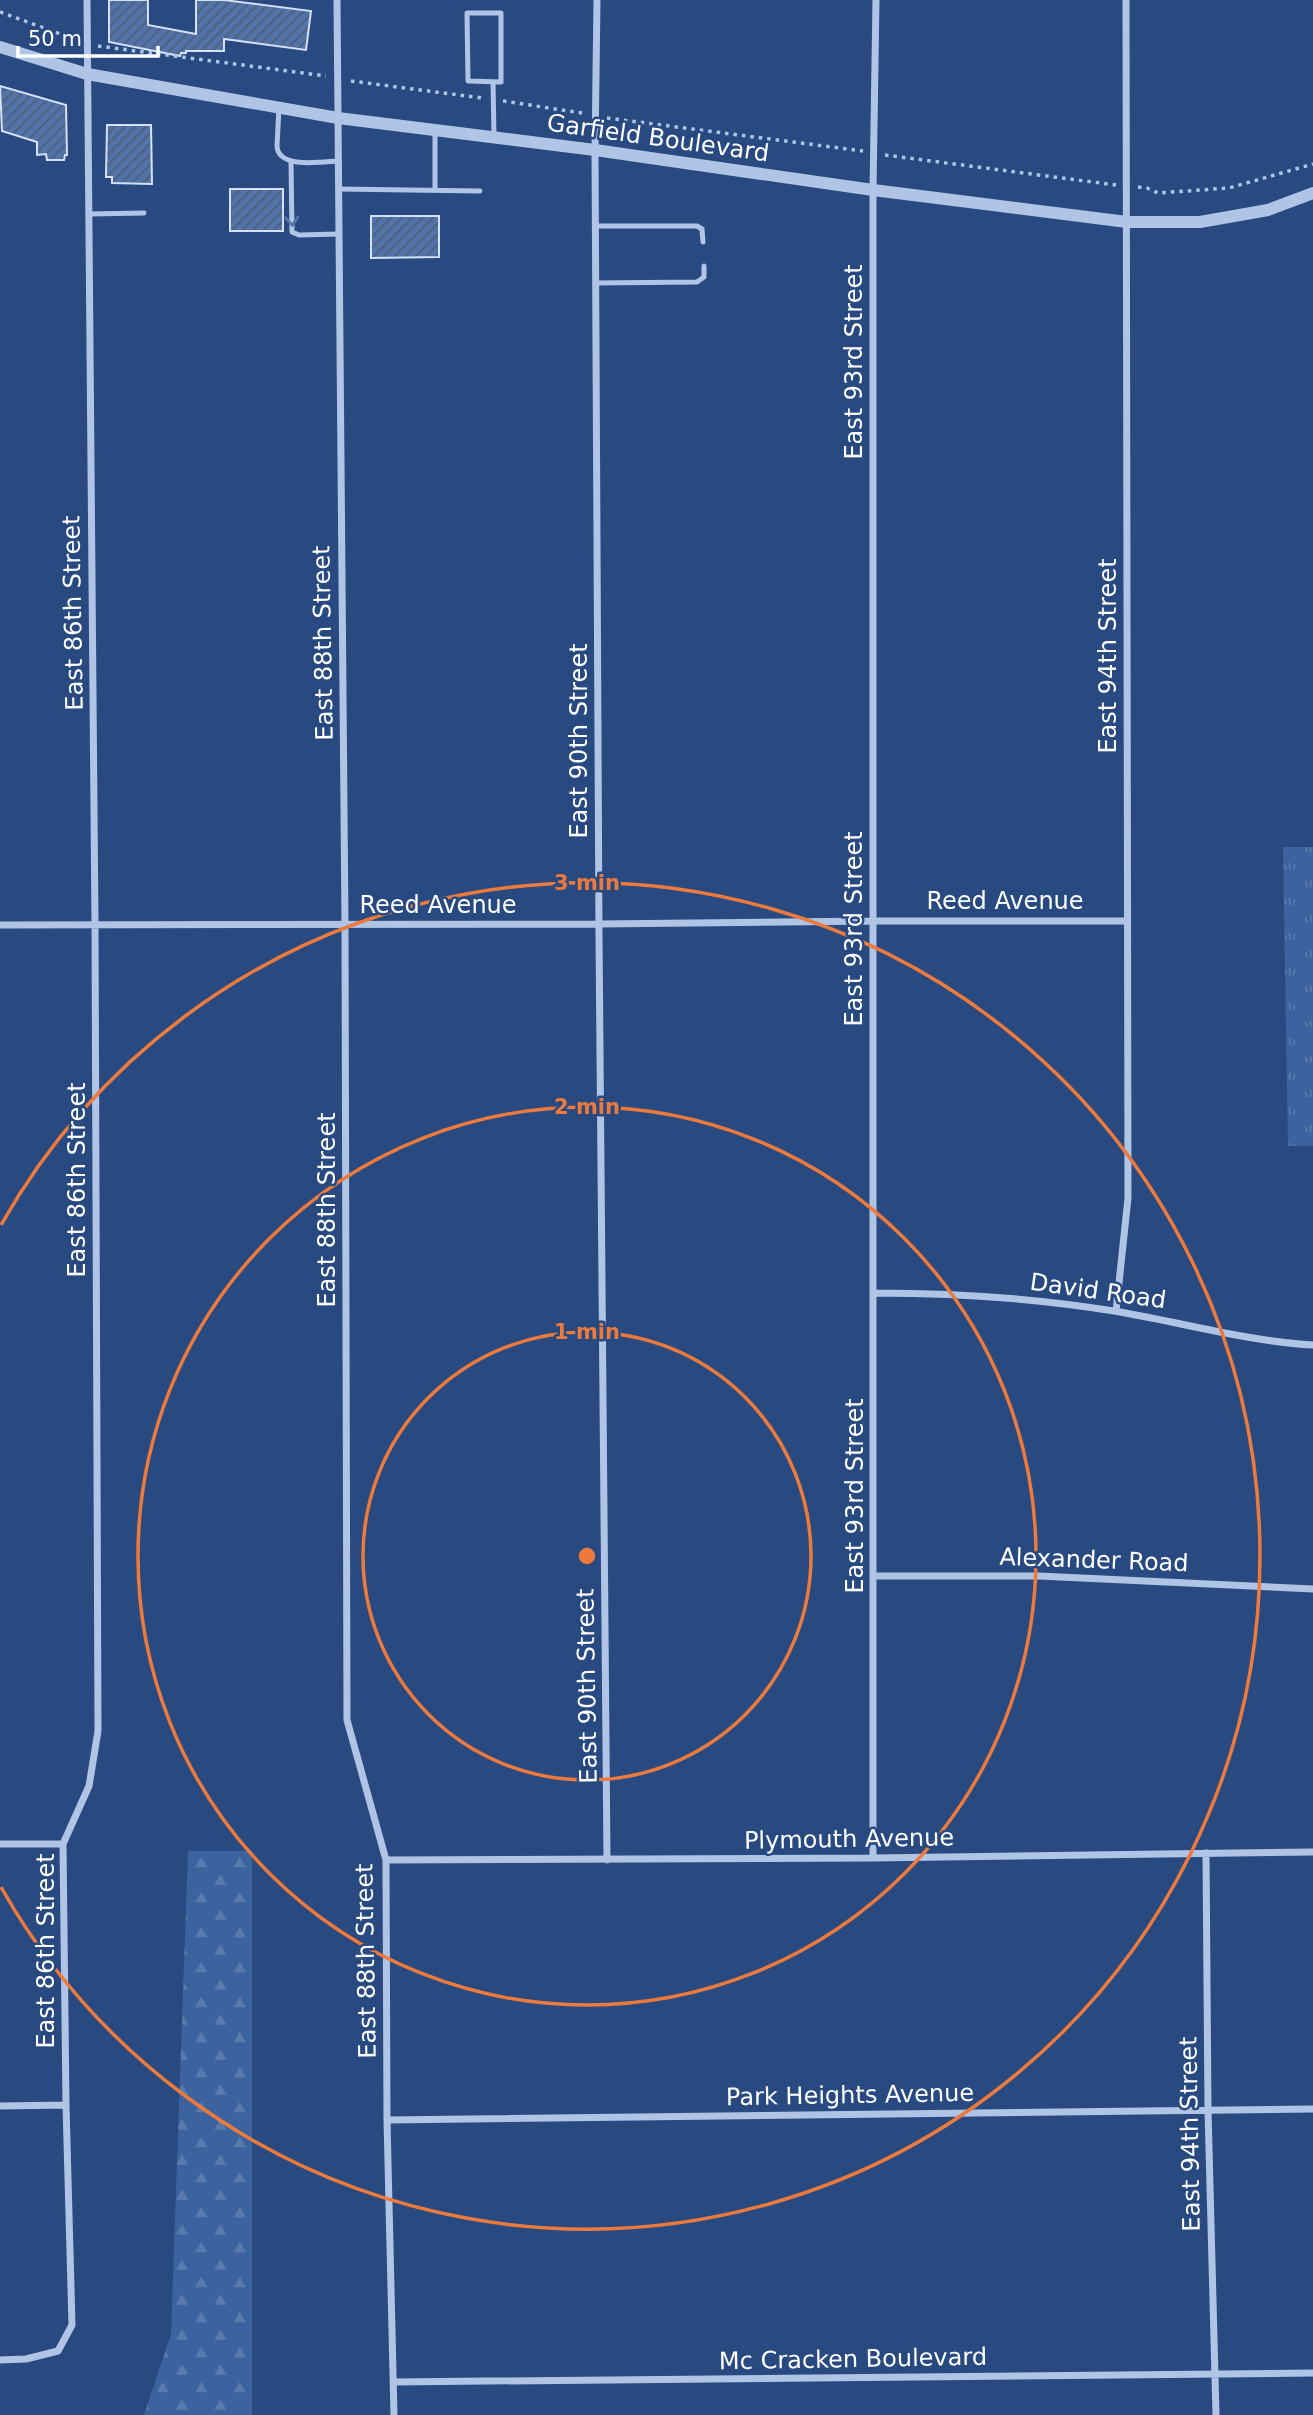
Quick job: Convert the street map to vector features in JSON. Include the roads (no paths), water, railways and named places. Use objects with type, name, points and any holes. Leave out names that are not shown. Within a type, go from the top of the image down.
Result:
[{"type":"street","name":"East 86th Street","points":[[0,2360],[26,2359],[58,2351],[72,2325],[63,1844],[89,1786],[98,1731],[95,925],[87,0]]},
{"type":"street","name":"East 88th Street","points":[[337,0],[345,925],[347,1720],[386,1860],[387,2120],[394,2415]]},
{"type":"street","name":"East 90th Street","points":[[597,0],[595,226],[607,1860]]},
{"type":"street","name":"East 93rd Street","points":[[873,1858],[873,190],[876,0]]},
{"type":"street","name":"East 94th Street","points":[[1116,1311],[1128,1198],[1126,0]]},
{"type":"street","name":"Garfield Boulevard","points":[[0,47],[87,74],[338,118],[595,149],[873,190],[1127,222],[1200,222],[1268,210],[1313,193]]},
{"type":"street","name":"Reed Avenue","points":[[0,925],[1127,920]]},
{"type":"street","name":"David Road","points":[[875,1293],[991,1296],[1116,1311],[1260,1340],[1313,1345]]},
{"type":"street","name":"Alexander Road","points":[[874,1576],[1052,1576],[1313,1589]]},
{"type":"street","points":[[0,1844],[63,1844]]},
{"type":"street","name":"Plymouth Avenue","points":[[386,1860],[873,1858],[1313,1852]]},
{"type":"street","name":"East 94th Street","points":[[1206,1853],[1208,2110],[1216,2415]]},
{"type":"street","points":[[0,2106],[66,2105]]},
{"type":"street","name":"Park Heights Avenue","points":[[387,2120],[1313,2109]]},
{"type":"street","name":"Mc Cracken Boulevard","points":[[394,2382],[1313,2373]]},
{"type":"lane","points":[[467,13],[501,13],[501,82],[493,82],[468,81],[467,13]]},
{"type":"lane","points":[[493,82],[494,137]]},
{"type":"lane","points":[[279,107],[277,152],[291,162],[338,161]]},
{"type":"lane","points":[[435,130],[435,190]]},
{"type":"lane","points":[[291,162],[292,232],[299,235],[339,234]]},
{"type":"lane","points":[[338,189],[480,191]]},
{"type":"lane","points":[[89,214],[144,213]]},
{"type":"lane","points":[[595,226],[697,226],[702,229],[703,242]]},
{"type":"lane","points":[[596,283],[697,282],[704,277],[704,266]]}]
